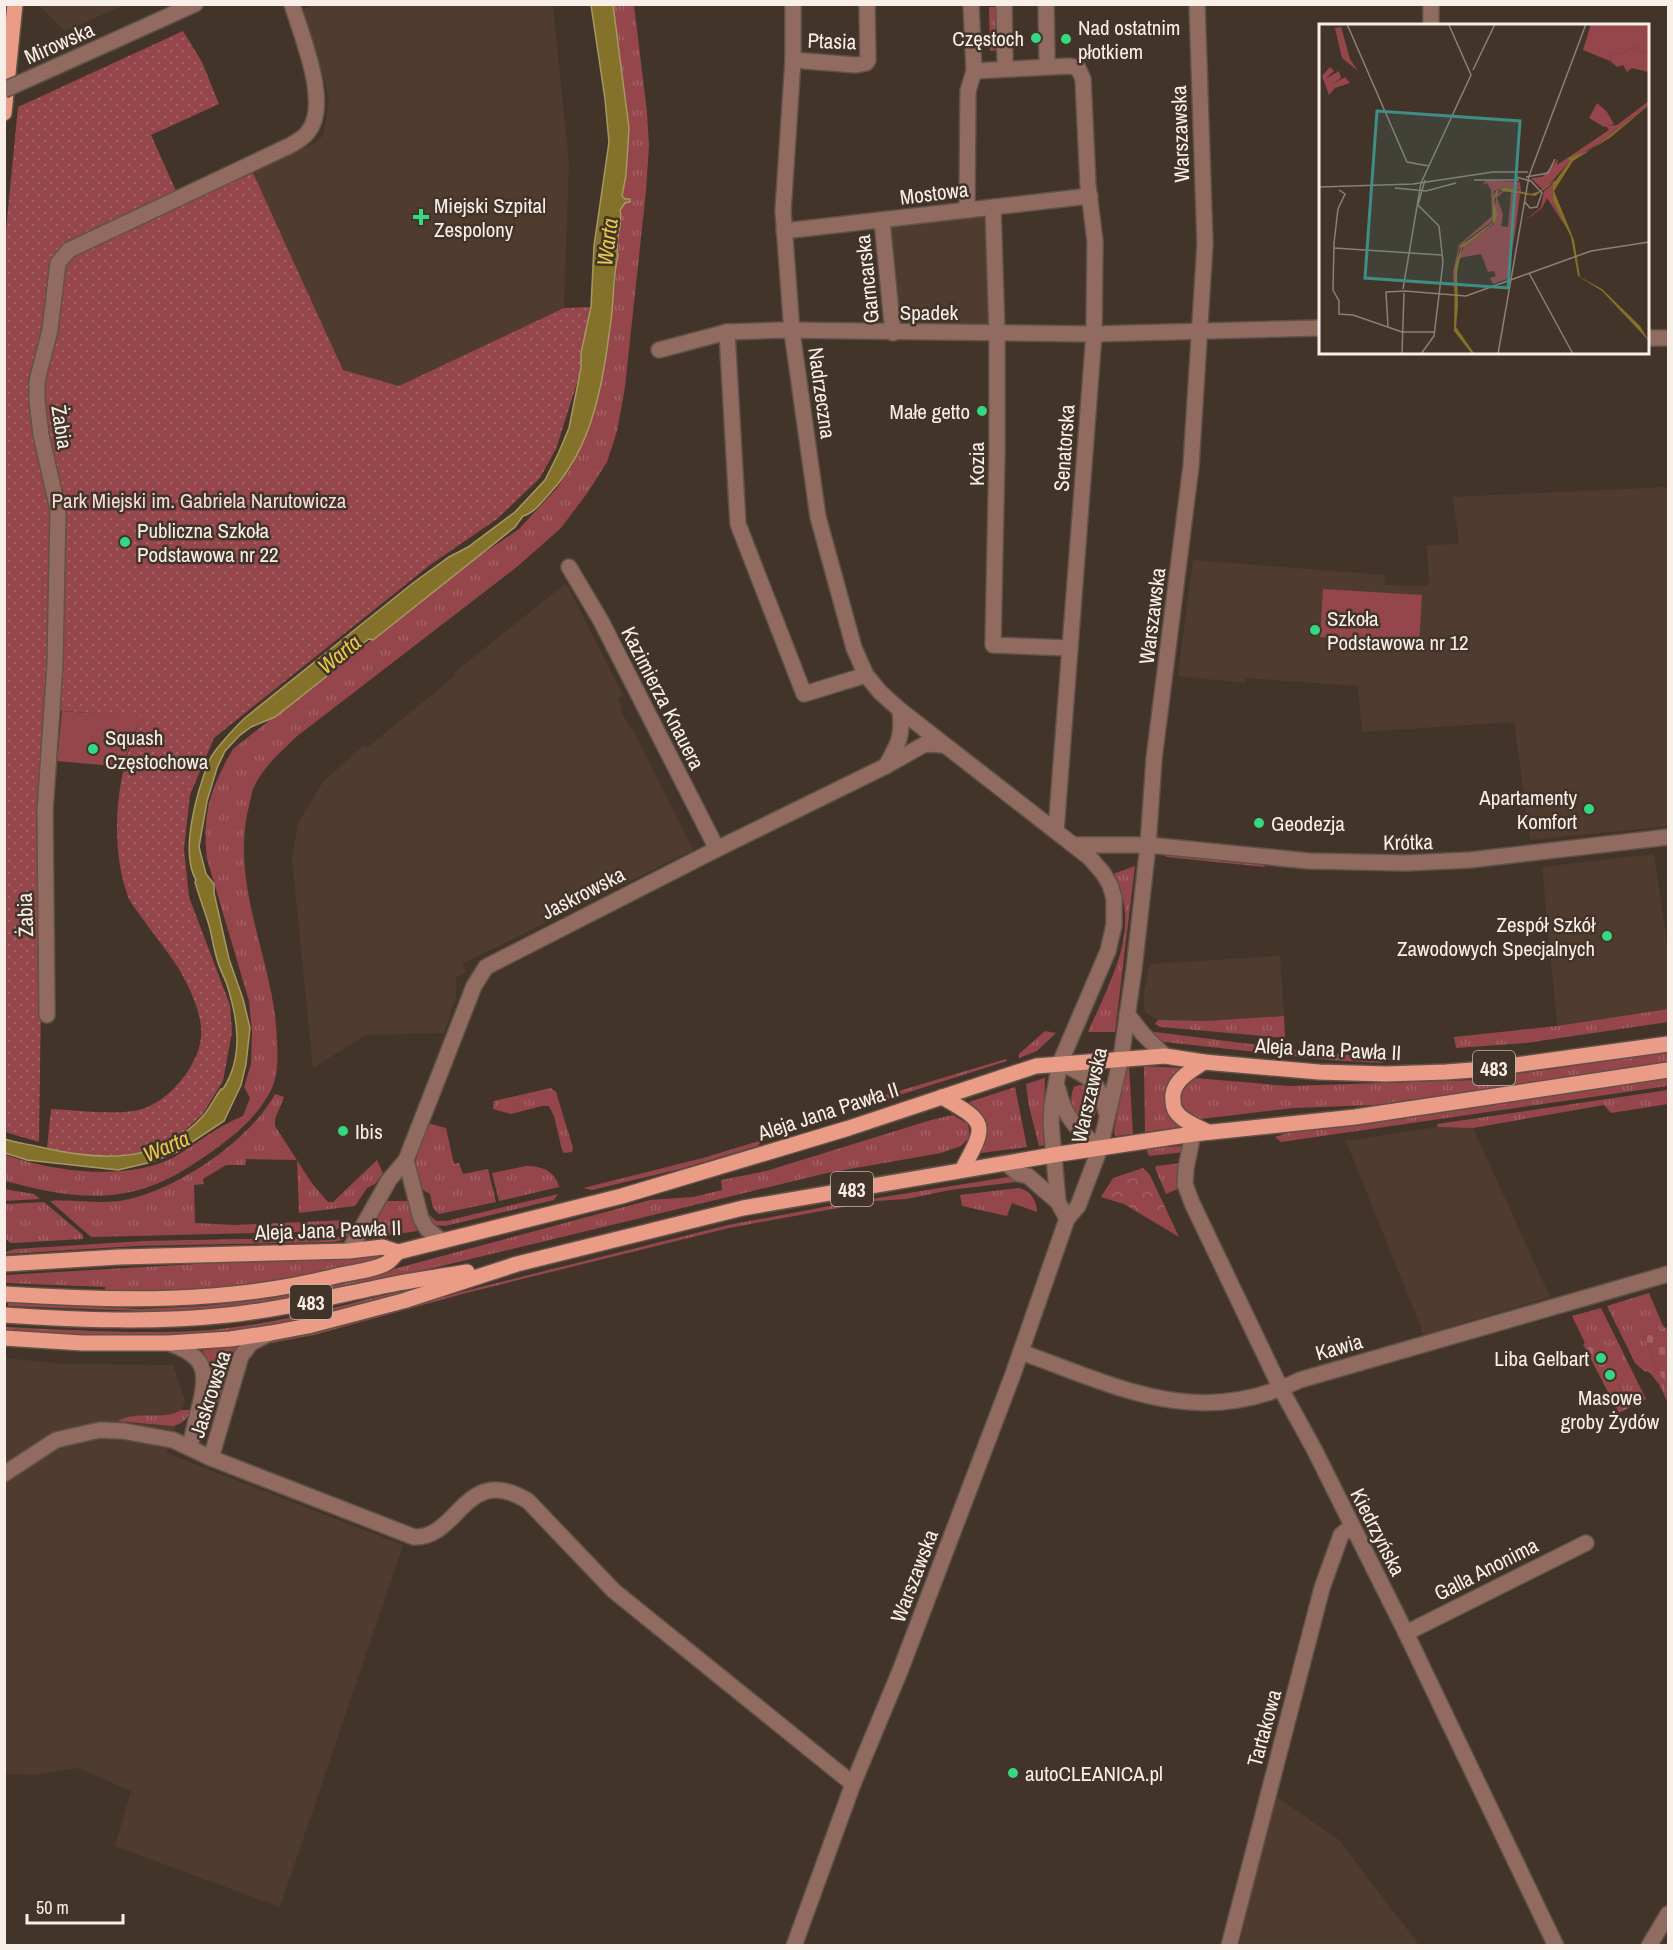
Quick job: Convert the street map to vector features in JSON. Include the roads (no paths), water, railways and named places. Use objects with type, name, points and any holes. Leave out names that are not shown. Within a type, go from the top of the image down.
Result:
[{"type":"main road","points":[[4,113],[15,4]]},
{"type":"main road","name":"Aleja Jana Pawła II","points":[[4,1264],[119,1257],[349,1251],[383,1247],[399,1252],[622,1196],[838,1132],[1036,1066],[1165,1056],[1204,1062],[1346,1074],[1446,1072],[1486,1069],[1668,1044]]},
{"type":"main road","points":[[1201,1133],[1181,1118],[1172,1099],[1175,1085],[1182,1077],[1204,1062]]},
{"type":"main road","name":"483","points":[[4,1338],[168,1343],[271,1333],[308,1326],[403,1301],[517,1264],[743,1208],[1053,1155],[1201,1133],[1355,1116],[1668,1070]]},
{"type":"main road","points":[[942,1097],[970,1113],[978,1124],[978,1141],[962,1170]]},
{"type":"main road","points":[[4,1294],[103,1299],[200,1298],[290,1286],[386,1264],[399,1252]]},
{"type":"main road","name":"483","points":[[4,1315],[179,1319],[277,1309],[399,1283],[517,1264]]},
{"type":"street","name":"Mirowska","points":[[4,90],[195,4]]},
{"type":"street","name":"Żabia","points":[[47,1015],[45,811],[55,664],[58,510],[41,435],[37,381],[50,330],[58,263],[64,253],[69,250],[289,146],[309,132],[315,118],[315,88],[292,4]]},
{"type":"street","name":"Nadrzeczna","points":[[793,4],[794,60],[783,211],[792,332],[818,517],[854,648],[866,675],[880,692],[944,745],[1075,845],[1098,866],[1110,885],[1114,898]]},
{"type":"street","name":"Ptasia","points":[[794,60],[856,65],[866,63],[868,60],[867,4]]},
{"type":"street","points":[[967,210],[968,91],[974,71],[971,4]]},
{"type":"street","points":[[1004,4],[1005,62]]},
{"type":"street","points":[[1046,4],[1047,60]]},
{"type":"street","name":"Warszawska","points":[[794,1946],[853,1784],[900,1671],[1021,1352],[1067,1219],[1078,1206],[1100,1148],[1121,1058],[1148,845],[1154,759],[1191,466],[1205,244],[1197,4]]},
{"type":"street","points":[[1431,4],[1431,24]]},
{"type":"street","name":"Senatorska","points":[[974,71],[1070,66],[1078,68],[1083,79],[1095,241],[1094,334],[1056,831]]},
{"type":"street","name":"Mostowa","points":[[784,231],[1090,196]]},
{"type":"street","name":"Kozia","points":[[993,207],[997,333],[997,505],[993,645],[1070,648]]},
{"type":"street","name":"Garncarska","points":[[882,221],[893,333]]},
{"type":"street","name":"Spadek","points":[[659,350],[727,332],[1094,334],[1319,328]]},
{"type":"street","points":[[727,332],[738,524],[804,694],[866,675]]},
{"type":"street","points":[[1649,338],[1668,338]]},
{"type":"street","name":"Kazimierza Knauera","points":[[569,567],[601,621],[717,849]]},
{"type":"street","points":[[886,766],[901,737],[900,710]]},
{"type":"street","name":"Jaskrowska","points":[[349,1251],[388,1180],[406,1160],[474,986],[486,968],[717,849],[886,766],[925,744],[944,745]]},
{"type":"street","points":[[1113,845],[1134,834],[1149,820]]},
{"type":"street","name":"Krótka","points":[[1075,845],[1148,845],[1309,861],[1406,863],[1470,860],[1668,837]]},
{"type":"street","name":"Warszawska","points":[[1058,1202],[1051,1123],[1060,1063],[1108,951],[1114,925],[1114,898]]},
{"type":"street","points":[[1127,1014],[1165,1056]]},
{"type":"street","points":[[1060,1063],[1094,1082],[1104,1099],[1107,1116]]},
{"type":"street","points":[[1057,1082],[1061,1102],[1071,1123],[1100,1148]]},
{"type":"street","name":"Kiedrzyńska","points":[[1201,1133],[1186,1168],[1185,1184],[1192,1203],[1281,1389],[1314,1449],[1406,1633],[1556,1946]]},
{"type":"street","points":[[406,1160],[421,1219],[428,1229],[442,1241]]},
{"type":"street","name":"Warszawska","points":[[1007,1164],[1019,1174],[1028,1176],[1058,1202],[1067,1219]]},
{"type":"street","name":"Kawia","points":[[1021,1352],[1128,1392],[1187,1403],[1232,1401],[1281,1389],[1300,1380],[1668,1275]]},
{"type":"street","name":"Jaskrowska","points":[[4,1474],[56,1440],[90,1432],[123,1431],[173,1440],[211,1458],[241,1356],[251,1343],[271,1333]]},
{"type":"street","name":"Jaskrowska","points":[[168,1343],[183,1348],[196,1357],[204,1375],[204,1387],[190,1447]]},
{"type":"street","points":[[211,1458],[414,1537],[430,1535],[467,1501],[479,1494],[492,1490],[518,1494],[528,1501],[614,1591],[853,1784]]},
{"type":"street","name":"Tartakowa","points":[[1229,1946],[1322,1588],[1341,1535],[1352,1526]]},
{"type":"street","name":"Galla Anonima","points":[[1406,1633],[1586,1543]]},
{"type":"street","points":[[1649,1946],[1668,1914]]},
{"type":"water","name":"Warta","points":[[591,5],[613,5],[629,128],[626,175],[622,196],[630,199],[630,202],[625,203],[620,210],[612,312],[600,389],[587,434],[577,455],[565,475],[550,493],[534,510],[523,516],[515,527],[373,640],[369,639],[351,652],[327,676],[275,717],[251,727],[225,751],[207,801],[199,847],[206,874],[214,884],[229,959],[250,1028],[241,1085],[224,1121],[177,1152],[152,1162],[118,1170],[27,1160],[5,1153],[5,1139],[84,1155],[127,1155],[147,1151],[167,1143],[186,1132],[206,1113],[230,1077],[237,1038],[231,998],[218,962],[191,868],[189,853],[192,819],[200,786],[210,759],[226,737],[246,717],[413,583],[449,557],[468,547],[515,512],[545,480],[569,428],[581,368],[581,353],[591,307],[594,246],[609,142]]},
{"type":"place","name":"Częstoch","points":[[1036,38]]},
{"type":"place","name":"Nad ostatnim płotkiem","points":[[1066,39]]},
{"type":"place","name":"Miejski Szpital Zespolony","points":[[421,217]]},
{"type":"place","name":"Małe getto","points":[[982,411]]},
{"type":"place","name":"Publiczna Szkoła Podstawowa nr 22","points":[[125,542]]},
{"type":"place","name":"Szkoła Podstawowa nr 12","points":[[1315,630]]},
{"type":"place","name":"Squash Częstochowa","points":[[93,749]]},
{"type":"place","name":"Apartamenty Komfort","points":[[1589,809]]},
{"type":"place","name":"Geodezja","points":[[1259,823]]},
{"type":"place","name":"Zespół Szkół Zawodowych Specjalnych","points":[[1607,936]]},
{"type":"place","name":"Ibis","points":[[343,1131]]},
{"type":"place","name":"Liba Gelbart","points":[[1601,1358]]},
{"type":"place","name":"Masowe groby Żydów","points":[[1610,1375]]},
{"type":"place","name":"autoCLEANICA.pl","points":[[1013,1773]]},
{"type":"park label","name":"Park Miejski im. Gabriela Narutowicza","points":[[199,500]]}]
